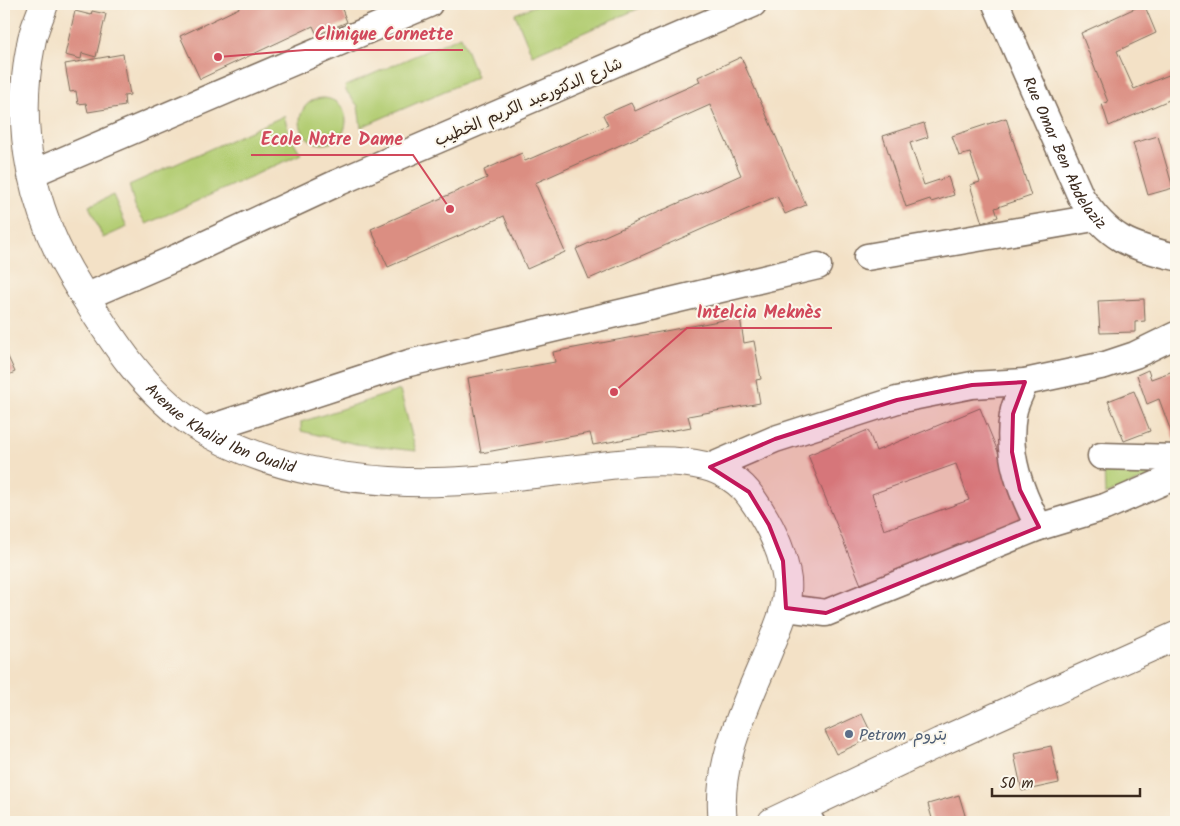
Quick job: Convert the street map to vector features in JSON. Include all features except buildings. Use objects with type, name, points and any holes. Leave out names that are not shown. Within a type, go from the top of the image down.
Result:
[{"type":"main road","name":"Avenue Khalid Ibn Oualid","points":[[44,4],[31,41],[24,95],[31,174],[50,236],[85,297],[144,382],[189,420],[204,430],[256,456],[316,473],[392,482],[449,481],[653,460],[710,467]]},
{"type":"main road","points":[[710,467],[731,478],[749,492],[769,526],[783,561],[787,582],[786,608],[737,730],[725,771],[721,808],[723,822]]},
{"type":"main road","points":[[772,822],[805,815],[940,742],[1176,636]]},
{"type":"street","points":[[31,174],[429,4]]},
{"type":"street","name":"شارع الدكتورعبد الكريم الخطيب","points":[[85,297],[178,257],[337,182],[754,4]]},
{"type":"street","name":"Rue Omar Ben Abdelaziz","points":[[996,4],[1081,197],[1094,218],[1115,236],[1140,249],[1176,257]]},
{"type":"street","points":[[867,257],[1094,218]]},
{"type":"street","points":[[204,430],[409,363],[818,266]]},
{"type":"street","points":[[710,467],[775,439],[896,400],[972,385],[1025,382],[1105,365],[1134,355],[1176,335]]},
{"type":"street","points":[[1025,382],[1012,414],[1012,452],[1020,490],[1039,527]]},
{"type":"street","points":[[1101,456],[1176,458]]},
{"type":"street","points":[[786,608],[826,613],[1039,527],[1105,507],[1176,476]]},
{"type":"highlighted area","points":[[1025,382],[1013,414],[1012,452],[1020,490],[1039,527],[826,613],[786,608],[783,561],[769,525],[749,492],[710,467],[775,439],[897,400],[972,385]]},
{"type":"green space","points":[[539,4],[649,4],[532,55],[515,14]]},
{"type":"green space","points":[[461,36],[477,77],[361,127],[358,106],[346,91],[345,86]]},
{"type":"green space","points":[[319,98],[327,98],[336,102],[342,108],[346,121],[342,134],[336,140],[327,144],[319,144],[310,140],[304,134],[300,125],[300,117],[304,108],[310,102]]},
{"type":"green space","points":[[284,116],[290,136],[301,154],[146,224],[135,207],[129,185]]},
{"type":"green space","points":[[113,195],[127,227],[103,238],[89,206]]},
{"type":"green space","points":[[400,390],[416,451],[356,444],[301,431],[301,422]]},
{"type":"green space","points":[[1104,466],[1170,468],[1105,495]]},
{"type":"place","name":"Clinique Cornette","points":[[218,57]]},
{"type":"place","name":"Ecole Notre Dame","points":[[450,209]]},
{"type":"place","name":"Intelcia Meknès","points":[[614,392]]},
{"type":"place","name":"Petrom بتروم","points":[[849,734]]}]
